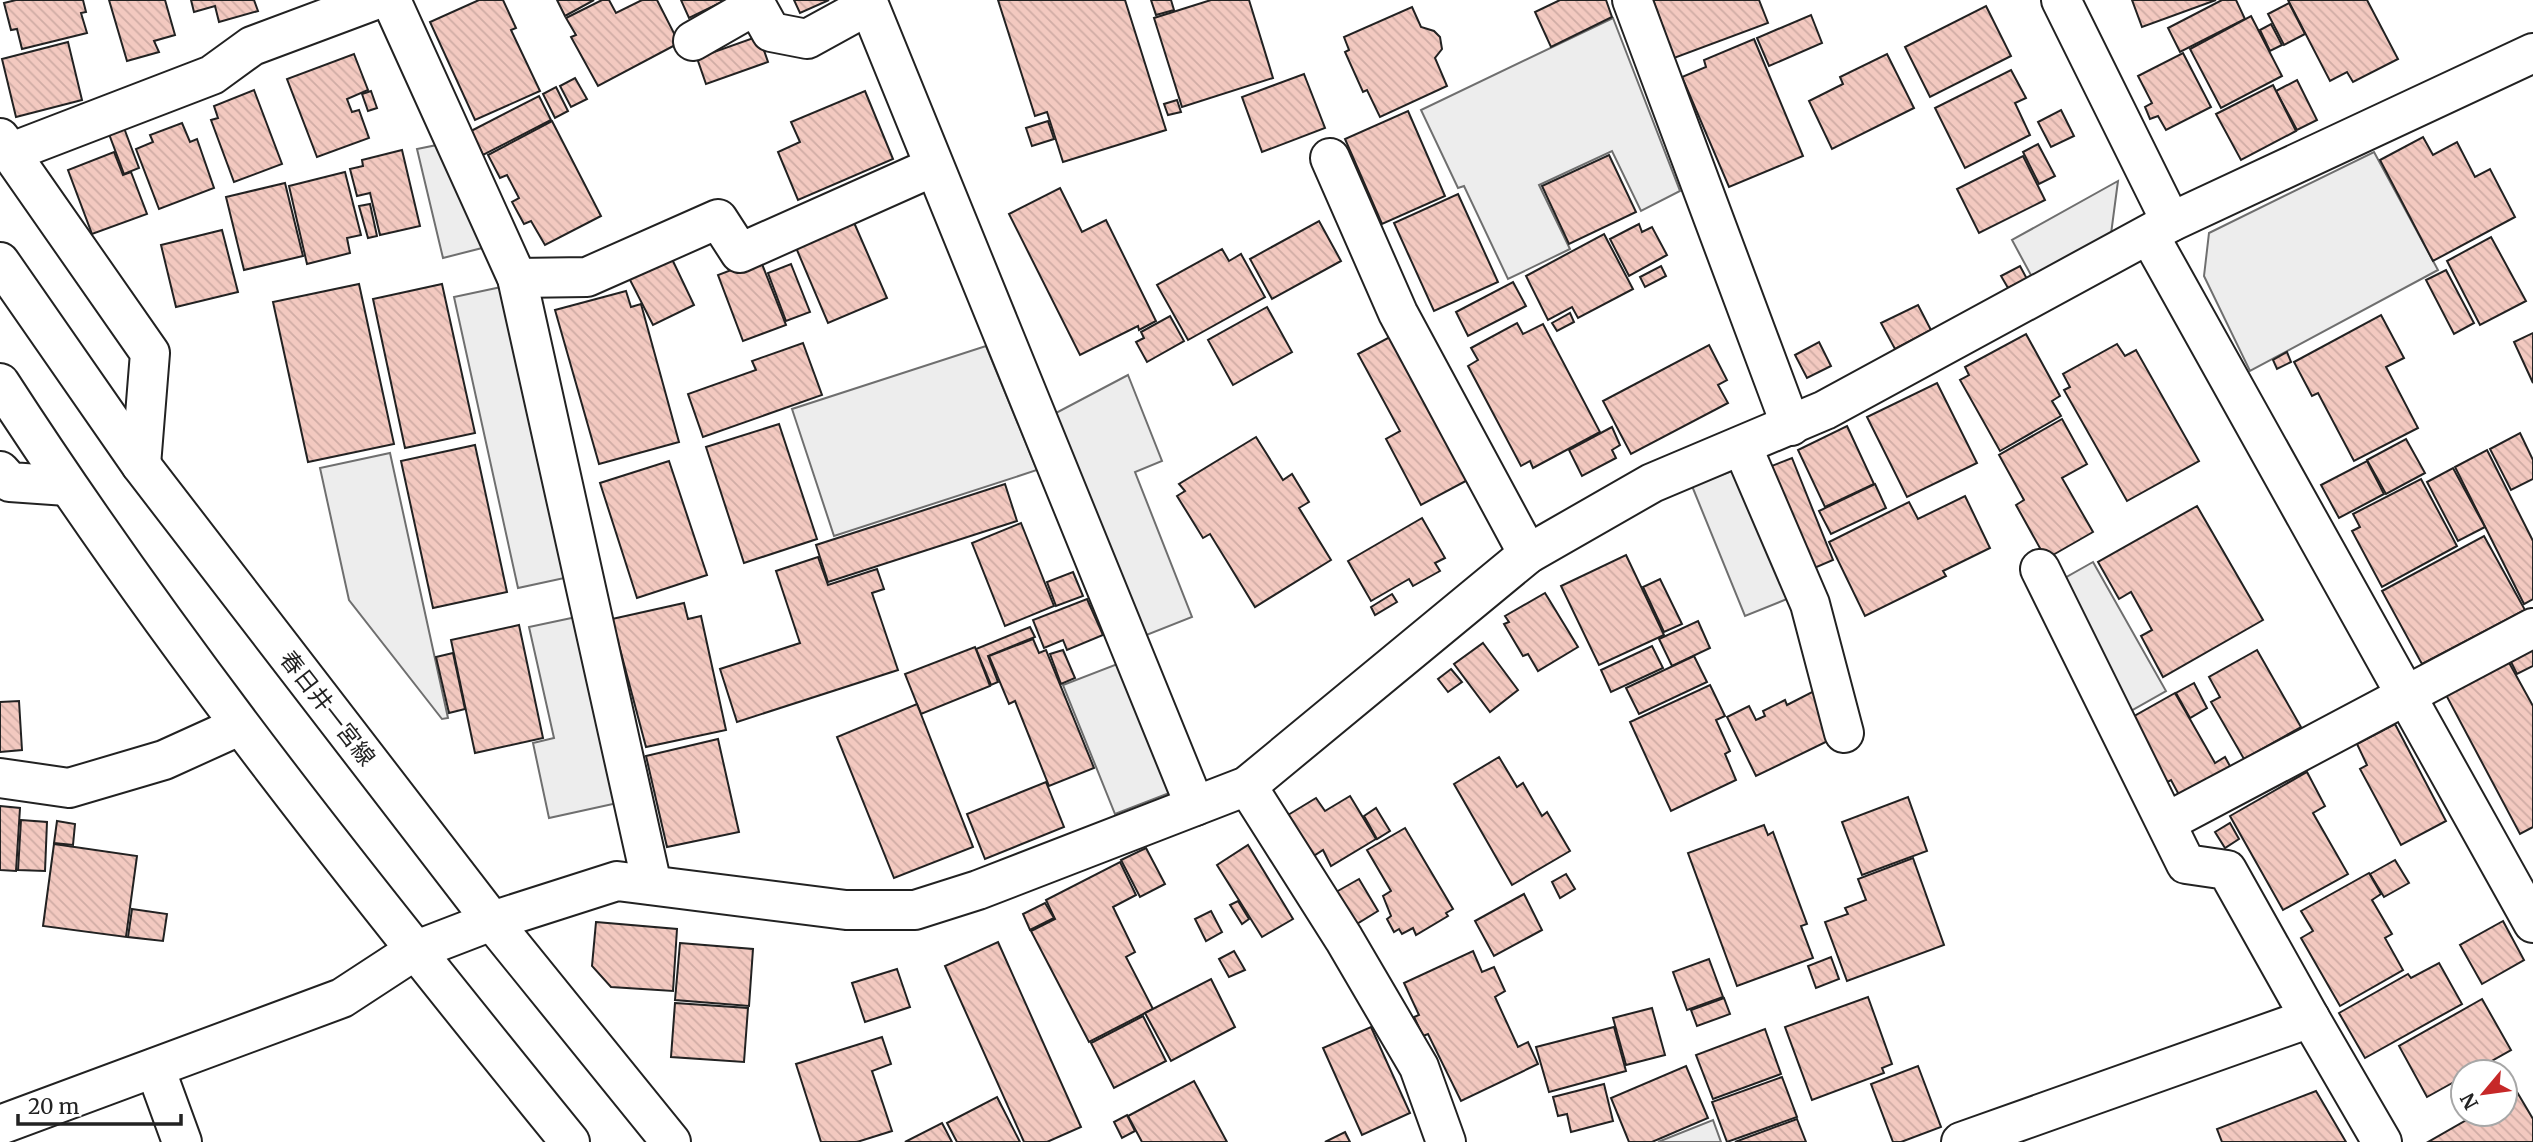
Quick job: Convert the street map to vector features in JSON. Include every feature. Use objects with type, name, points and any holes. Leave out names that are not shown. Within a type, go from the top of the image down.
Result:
[{"type":"street","points":[[141,465],[150,353],[5,145],[212,75],[252,46],[375,0]]},
{"type":"street","points":[[391,0],[517,278],[652,885]]},
{"type":"street","points":[[1632,0],[1791,426]]},
{"type":"street","points":[[2060,0],[2160,228],[2406,694],[2533,923]]},
{"type":"street","points":[[694,41],[756,5],[771,32],[807,39],[867,3],[1195,806]]},
{"type":"street","points":[[0,1125],[342,998],[414,951],[492,921],[617,881],[846,910],[915,910],[978,890],[1247,786],[1528,554],[1652,483],[1791,426],[2160,228],[2533,53]]},
{"type":"street","points":[[1330,158],[1398,313],[1528,554]]},
{"type":"street","points":[[517,278],[587,277],[718,219],[740,253],[933,167]]},
{"type":"street","name":"春日井一宮線","points":[[0,262],[141,465],[492,921],[671,1142]]},
{"type":"street","points":[[0,383],[67,486],[239,726],[414,951],[570,1142]]},
{"type":"street","points":[[1742,446],[1810,604],[1844,733]]},
{"type":"street","points":[[0,471],[10,482],[67,486]]},
{"type":"street","points":[[2040,569],[2186,864],[2227,870],[2382,1142]]},
{"type":"street","points":[[2167,822],[2533,628]]},
{"type":"street","points":[[0,778],[69,788],[164,760],[239,726]]},
{"type":"street","points":[[1247,786],[1344,939],[1419,1068],[1446,1142]]},
{"type":"street","points":[[1961,1142],[2310,1018]]},
{"type":"street","points":[[155,1068],[182,1142]]},
{"type":"shaded area","points":[[1613,18],[1680,191],[1641,211],[1612,151],[1539,185],[1570,249],[1508,279],[1464,186],[1458,188],[1421,110]]},
{"type":"shaded area","points":[[437,145],[486,247],[443,258],[417,149]]},
{"type":"shaded area","points":[[2374,152],[2438,270],[2250,371],[2204,276],[2209,233]]},
{"type":"shaded area","points":[[2118,181],[2111,234],[2032,277],[2012,240]]},
{"type":"shaded area","points":[[506,286],[569,577],[518,588],[454,297]]},
{"type":"shaded area","points":[[986,346],[1037,470],[834,536],[792,409]]},
{"type":"shaded area","points":[[1128,375],[1162,461],[1135,472],[1192,617],[1144,636],[1054,414]]},
{"type":"shaded area","points":[[390,453],[448,718],[442,719],[349,600],[320,468]]},
{"type":"shaded area","points":[[1745,466],[1797,595],[1745,616],[1692,486]]},
{"type":"shaded area","points":[[2093,562],[2166,691],[2120,717],[2056,583]]},
{"type":"shaded area","points":[[581,616],[622,802],[549,818],[533,743],[554,738],[529,627]]},
{"type":"shaded area","points":[[1120,663],[1172,792],[1115,814],[1063,685]]},
{"type":"shaded area","points":[[1713,1120],[1721,1142],[1658,1142]]},
{"type":"building","points":[[16,0],[83,0],[86,12],[81,13],[87,33],[22,49],[17,29],[11,30],[4,3]]},
{"type":"building","points":[[109,0],[165,0],[175,35],[154,41],[159,52],[127,61]]},
{"type":"building","points":[[191,0],[254,0],[258,11],[219,22],[215,6],[194,12]]},
{"type":"building","points":[[479,0],[503,0],[516,28],[511,30],[540,91],[475,120],[430,22]]},
{"type":"building","points":[[557,0],[594,0],[565,16]]},
{"type":"building","points":[[602,0],[609,0],[616,13],[642,0],[657,0],[679,43],[598,86],[571,37],[576,35],[566,18]]},
{"type":"building","points":[[681,0],[721,0],[722,2],[689,18]]},
{"type":"building","points":[[794,0],[829,0],[800,13]]},
{"type":"building","points":[[998,0],[1125,0],[1166,130],[1063,162],[1047,112],[1035,116]]},
{"type":"building","points":[[1151,0],[1171,0],[1174,10],[1156,15]]},
{"type":"building","points":[[1211,0],[1249,0],[1273,78],[1182,107],[1154,18]]},
{"type":"building","points":[[1560,0],[1606,0],[1612,17],[1551,47],[1535,12]]},
{"type":"building","points":[[1653,0],[1759,0],[1768,23],[1674,58]]},
{"type":"building","points":[[2132,0],[2216,0],[2142,27]]},
{"type":"building","points":[[2222,0],[2236,0],[2245,19],[2180,52],[2168,28]]},
{"type":"building","points":[[2288,0],[2367,0],[2398,59],[2353,82],[2347,72],[2330,81]]},
{"type":"building","points":[[2289,3],[2305,34],[2284,45],[2268,14]]},
{"type":"building","points":[[1986,6],[2011,56],[1930,97],[1905,47]]},
{"type":"building","points":[[1412,7],[1421,27],[1434,31],[1440,37],[1442,49],[1435,58],[1447,86],[1380,117],[1367,90],[1363,92],[1345,52],[1349,50],[1344,37]]},
{"type":"building","points":[[1811,15],[1822,43],[1769,66],[1757,38]]},
{"type":"building","points":[[2251,16],[2282,76],[2221,108],[2190,49]]},
{"type":"building","points":[[2271,24],[2282,45],[2270,51],[2260,30]]},
{"type":"building","points":[[759,36],[768,62],[706,84],[697,58]]},
{"type":"building","points":[[1754,39],[1803,156],[1729,187],[1682,77],[1706,67],[1704,60]]},
{"type":"building","points":[[68,42],[82,100],[16,117],[2,59]]},
{"type":"building","points":[[2183,53],[2211,107],[2166,130],[2158,116],[2150,119],[2145,107],[2152,103],[2138,76]]},
{"type":"building","points":[[354,54],[368,90],[347,99],[352,112],[359,110],[369,138],[317,157],[287,79]]},
{"type":"building","points":[[1887,54],[1914,108],[1832,149],[1809,101],[1843,84],[1840,77]]},
{"type":"building","points":[[2011,70],[2026,98],[2015,103],[2030,135],[1965,168],[1935,108]]},
{"type":"building","points":[[1304,74],[1325,128],[1262,152],[1242,97]]},
{"type":"building","points":[[575,78],[587,99],[571,107],[560,86]]},
{"type":"building","points":[[2297,80],[2317,120],[2297,130],[2276,91]]},
{"type":"building","points":[[2273,85],[2296,131],[2241,160],[2216,114]]},
{"type":"building","points":[[556,87],[568,111],[555,118],[543,94]]},
{"type":"building","points":[[254,90],[282,164],[234,182],[211,120],[218,118],[214,106]]},
{"type":"building","points":[[371,91],[377,108],[368,111],[362,94]]},
{"type":"building","points":[[865,91],[893,159],[798,200],[778,152],[800,142],[791,122]]},
{"type":"building","points":[[539,96],[551,120],[483,155],[471,131]]},
{"type":"building","points":[[1177,100],[1181,112],[1168,115],[1164,104]]},
{"type":"building","points":[[2061,110],[2074,136],[2051,147],[2038,122]]},
{"type":"building","points":[[1408,111],[1445,196],[1382,224],[1345,139]]},
{"type":"building","points":[[552,121],[601,216],[545,245],[531,221],[524,224],[512,202],[519,198],[507,175],[500,178],[488,155]]},
{"type":"building","points":[[1048,121],[1054,139],[1032,146],[1026,128]]},
{"type":"building","points":[[182,123],[190,142],[197,139],[214,188],[159,209],[136,149],[153,142],[150,135]]},
{"type":"building","points":[[124,128],[139,168],[124,174],[109,134]]},
{"type":"building","points":[[2423,137],[2433,155],[2457,142],[2475,177],[2490,169],[2515,217],[2433,261],[2380,160]]},
{"type":"building","points":[[2038,144],[2055,176],[2039,184],[2023,152]]},
{"type":"building","points":[[402,150],[420,226],[380,235],[370,193],[357,196],[350,169],[363,166],[362,160]]},
{"type":"building","points":[[114,152],[123,175],[131,172],[147,214],[92,234],[68,170]]},
{"type":"building","points":[[1609,155],[1636,212],[1569,244],[1542,186]]},
{"type":"building","points":[[2023,156],[2045,200],[1979,233],[1957,189]]},
{"type":"building","points":[[345,172],[361,235],[347,238],[350,253],[307,264],[289,186]]},
{"type":"building","points":[[285,183],[303,256],[244,270],[226,197]]},
{"type":"building","points":[[1060,188],[1082,232],[1106,220],[1156,321],[1139,330],[1138,326],[1080,355],[1009,214]]},
{"type":"building","points":[[1458,194],[1498,282],[1434,311],[1394,223]]},
{"type":"building","points":[[370,204],[377,236],[368,238],[359,206]]},
{"type":"building","points":[[852,218],[887,298],[828,323],[794,243]]},
{"type":"building","points":[[1319,221],[1341,261],[1272,299],[1250,259]]},
{"type":"building","points":[[1639,224],[1642,232],[1652,227],[1667,255],[1629,276],[1610,239]]},
{"type":"building","points":[[222,230],[238,292],[176,307],[161,245]]},
{"type":"building","points":[[1604,234],[1633,289],[1578,318],[1572,307],[1548,320],[1526,276]]},
{"type":"building","points":[[2491,237],[2526,301],[2480,325],[2447,261]]},
{"type":"building","points":[[1222,249],[1229,261],[1241,254],[1265,297],[1188,340],[1157,285]]},
{"type":"building","points":[[671,257],[694,305],[653,325],[629,278]]},
{"type":"building","points":[[760,259],[786,325],[743,341],[718,275]]},
{"type":"building","points":[[791,264],[810,312],[786,321],[768,273]]},
{"type":"building","points":[[1661,266],[1666,276],[1645,287],[1640,277]]},
{"type":"building","points":[[2020,266],[2027,279],[2008,288],[2001,276]]},
{"type":"building","points":[[2446,270],[2474,323],[2454,334],[2426,280]]},
{"type":"building","points":[[1513,282],[1526,306],[1468,336],[1456,312]]},
{"type":"building","points":[[359,284],[394,444],[308,462],[273,302]]},
{"type":"building","points":[[442,284],[475,433],[405,448],[373,299]]},
{"type":"building","points":[[626,291],[631,307],[641,304],[679,442],[599,464],[555,310]]},
{"type":"building","points":[[1918,305],[1931,330],[1895,349],[1881,323]]},
{"type":"building","points":[[1267,307],[1292,352],[1233,385],[1208,340]]},
{"type":"building","points":[[1570,313],[1574,322],[1557,331],[1552,323]]},
{"type":"building","points":[[2381,315],[2404,358],[2386,367],[2418,428],[2354,461],[2318,393],[2312,396],[2294,362]]},
{"type":"building","points":[[1170,316],[1184,341],[1147,362],[1136,342],[1144,338],[1141,332]]},
{"type":"building","points":[[1517,323],[1523,334],[1543,324],[1600,432],[1533,468],[1530,461],[1521,466],[1468,366],[1478,360],[1471,348]]},
{"type":"building","points":[[1401,331],[1477,475],[1421,505],[1386,439],[1400,431],[1358,354]]},
{"type":"building","points":[[2533,333],[2533,383],[2514,342]]},
{"type":"building","points":[[2026,334],[2060,396],[2052,401],[2061,416],[2000,451],[1960,380],[1969,375],[1965,367]]},
{"type":"building","points":[[1819,342],[1831,366],[1807,378],[1795,355]]},
{"type":"building","points":[[803,343],[822,395],[703,437],[688,394],[756,370],[752,361]]},
{"type":"building","points":[[2117,344],[2125,356],[2136,350],[2199,461],[2127,501],[2064,390],[2070,387],[2063,374]]},
{"type":"building","points":[[1709,345],[1727,380],[1718,385],[1728,403],[1631,454],[1603,401]]},
{"type":"building","points":[[2287,352],[2291,362],[2277,369],[2273,360]]},
{"type":"building","points":[[1937,383],[1977,463],[1907,497],[1867,417]]},
{"type":"building","points":[[2062,419],[2087,464],[2062,478],[2093,532],[2046,559],[2016,505],[2024,500],[1999,455]]},
{"type":"building","points":[[779,424],[817,539],[744,563],[706,447]]},
{"type":"building","points":[[1847,426],[1874,484],[1825,507],[1798,450]]},
{"type":"building","points":[[1612,427],[1620,445],[1612,450],[1616,458],[1582,476],[1569,450]]},
{"type":"building","points":[[2520,433],[2533,460],[2533,479],[2511,490],[2490,449]]},
{"type":"building","points":[[1256,437],[1283,480],[1292,474],[1309,502],[1299,508],[1331,560],[1255,607],[1210,534],[1203,538],[1177,496],[1185,491],[1179,484]]},
{"type":"building","points":[[2406,439],[2425,473],[2386,494],[2367,460]]},
{"type":"building","points":[[475,445],[507,592],[433,608],[401,461]]},
{"type":"building","points":[[2487,450],[2533,541],[2533,599],[2524,604],[2455,467]]},
{"type":"building","points":[[1792,458],[1833,560],[1805,572],[1764,469]]},
{"type":"building","points":[[669,461],[707,575],[637,598],[600,483]]},
{"type":"building","points":[[2367,461],[2384,494],[2339,518],[2321,485]]},
{"type":"building","points":[[2453,468],[2485,527],[2458,541],[2427,482]]},
{"type":"building","points":[[2421,479],[2457,546],[2382,587],[2352,531],[2360,527],[2353,514]]},
{"type":"building","points":[[1005,484],[1017,521],[828,582],[816,545]]},
{"type":"building","points":[[1875,484],[1886,508],[1831,534],[1819,511]]},
{"type":"building","points":[[1965,496],[1990,548],[1943,571],[1946,576],[1865,616],[1829,542],[1909,502],[1918,519]]},
{"type":"building","points":[[2197,506],[2263,620],[2163,677],[2141,636],[2152,630],[2131,592],[2119,599],[2098,562]]},
{"type":"building","points":[[1422,518],[1445,558],[1435,563],[1440,571],[1413,586],[1409,579],[1371,601],[1348,561]]},
{"type":"building","points":[[1021,523],[1054,606],[1005,626],[972,543]]},
{"type":"building","points":[[2484,536],[2525,610],[2422,664],[2382,591]]},
{"type":"building","points":[[1626,555],[1664,635],[1599,665],[1561,586]]},
{"type":"building","points":[[818,557],[828,585],[877,569],[884,589],[872,593],[898,670],[737,722],[720,669],[800,643],[776,571]]},
{"type":"building","points":[[1073,572],[1083,596],[1056,606],[1047,582]]},
{"type":"building","points":[[1660,579],[1682,624],[1664,632],[1643,587]]},
{"type":"building","points":[[1545,593],[1578,647],[1538,671],[1528,654],[1523,656],[1504,624],[1509,622],[1505,616]]},
{"type":"building","points":[[1392,594],[1397,602],[1375,615],[1371,607]]},
{"type":"building","points":[[1087,599],[1103,635],[1067,650],[1063,640],[1044,648],[1033,620]]},
{"type":"building","points":[[684,603],[688,619],[701,616],[726,730],[646,747],[612,619]]},
{"type":"building","points":[[1698,621],[1710,648],[1672,666],[1659,639]]},
{"type":"building","points":[[519,625],[543,738],[475,753],[451,640]]},
{"type":"building","points":[[1030,627],[1035,637],[988,656],[998,682],[991,685],[976,649]]},
{"type":"building","points":[[1033,639],[1039,653],[1046,650],[1094,768],[1049,786],[1015,701],[1009,704],[989,656]]},
{"type":"building","points":[[1483,643],[1518,690],[1490,712],[1454,664]]},
{"type":"building","points":[[2533,644],[2533,666],[2517,674],[2507,654]]},
{"type":"building","points":[[1652,646],[1663,668],[1611,692],[1601,670]]},
{"type":"building","points":[[975,647],[990,686],[921,714],[905,674]]},
{"type":"building","points":[[1063,650],[1075,678],[1061,684],[1050,654]]},
{"type":"building","points":[[2257,650],[2301,727],[2244,759],[2211,702],[2220,697],[2209,677]]},
{"type":"building","points":[[453,653],[465,709],[449,713],[436,657]]},
{"type":"building","points":[[1694,656],[1707,682],[1639,714],[1626,688]]},
{"type":"building","points":[[2507,659],[2533,706],[2533,827],[2520,834],[2445,693]]},
{"type":"building","points":[[1451,669],[1462,682],[1448,692],[1438,679]]},
{"type":"building","points":[[2194,683],[2207,708],[2190,718],[2176,693]]},
{"type":"building","points":[[1710,685],[1725,716],[1716,720],[1730,751],[1725,754],[1736,780],[1671,811],[1630,722]]},
{"type":"building","points":[[1816,690],[1838,736],[1756,776],[1727,717],[1749,706],[1756,720],[1765,716],[1763,711],[1785,700],[1787,705]]},
{"type":"building","points":[[2175,693],[2215,763],[2225,757],[2236,777],[2185,806],[2171,780],[2158,787],[2122,723]]},
{"type":"building","points":[[19,701],[22,750],[0,752],[0,702]]},
{"type":"building","points":[[917,704],[973,847],[894,878],[837,737]]},
{"type":"building","points":[[2395,724],[2446,821],[2401,845],[2360,769],[2367,765],[2357,744]]},
{"type":"building","points":[[718,739],[739,832],[667,847],[646,756]]},
{"type":"building","points":[[1499,757],[1517,787],[1523,783],[1542,816],[1547,812],[1570,851],[1512,885],[1454,784]]},
{"type":"building","points":[[2307,772],[2325,806],[2313,813],[2348,874],[2283,910],[2230,816]]},
{"type":"building","points":[[1046,782],[1064,827],[985,859],[967,814]]},
{"type":"building","points":[[1350,796],[1376,839],[1331,866],[1323,850],[1312,857],[1288,815],[1316,798],[1325,811]]},
{"type":"building","points":[[1908,797],[1927,851],[1862,875],[1842,822]]},
{"type":"building","points":[[0,806],[20,808],[16,871],[0,870]]},
{"type":"building","points":[[1376,808],[1390,831],[1377,839],[1364,816]]},
{"type":"building","points":[[21,820],[47,822],[45,871],[18,870]]},
{"type":"building","points":[[57,821],[75,824],[73,845],[54,843]]},
{"type":"building","points":[[2230,823],[2239,839],[2225,848],[2215,832]]},
{"type":"building","points":[[1764,825],[1768,835],[1773,832],[1807,924],[1801,926],[1813,958],[1737,986],[1688,853]]},
{"type":"building","points":[[1405,828],[1453,909],[1446,913],[1448,916],[1416,935],[1413,928],[1402,934],[1399,929],[1394,932],[1387,919],[1391,916],[1383,896],[1391,891],[1367,850]]},
{"type":"building","points":[[54,844],[137,856],[126,937],[43,926]]},
{"type":"building","points":[[1248,845],[1293,919],[1262,937],[1217,865]]},
{"type":"building","points":[[1146,848],[1165,884],[1140,897],[1121,860]]},
{"type":"building","points":[[1913,858],[1944,945],[1847,981],[1825,922],[1848,914],[1845,908],[1866,900],[1858,879]]},
{"type":"building","points":[[2395,860],[2409,883],[2384,897],[2370,874]]},
{"type":"building","points":[[1120,862],[1136,895],[1113,907],[1135,952],[1126,957],[1153,1009],[1089,1042],[1031,931],[1055,919],[1046,900]]},
{"type":"building","points":[[2369,873],[2381,894],[2372,900],[2392,934],[2385,938],[2403,970],[2340,1006],[2301,938],[2313,931],[2301,911]]},
{"type":"building","points":[[1566,874],[1575,889],[1560,898],[1552,882]]},
{"type":"building","points":[[1359,879],[1378,911],[1355,925],[1336,892]]},
{"type":"building","points":[[1524,894],[1542,930],[1494,956],[1475,921]]},
{"type":"building","points":[[1238,901],[1249,919],[1242,924],[1230,905]]},
{"type":"building","points":[[1045,903],[1054,918],[1030,930],[1023,914]]},
{"type":"building","points":[[132,909],[167,914],[163,941],[128,937]]},
{"type":"building","points":[[1211,911],[1222,932],[1206,941],[1195,919]]},
{"type":"building","points":[[2503,921],[2524,960],[2482,984],[2460,945]]},
{"type":"building","points":[[596,922],[677,929],[673,991],[611,987],[592,966]]},
{"type":"building","points":[[998,942],[1081,1127],[1047,1142],[1024,1142],[945,966]]},
{"type":"building","points":[[680,943],[753,949],[749,1006],[675,1000]]},
{"type":"building","points":[[1234,951],[1245,970],[1229,977],[1219,959]]},
{"type":"building","points":[[1473,951],[1482,972],[1494,967],[1505,991],[1495,997],[1518,1047],[1528,1042],[1538,1064],[1461,1101],[1428,1034],[1423,1036],[1414,1017],[1419,1015],[1404,983]]},
{"type":"building","points":[[1831,957],[1839,979],[1816,988],[1808,966]]},
{"type":"building","points":[[1709,959],[1723,997],[1687,1010],[1673,972]]},
{"type":"building","points":[[2439,963],[2462,1004],[2365,1058],[2339,1013],[2408,974],[2411,978]]},
{"type":"building","points":[[897,969],[910,1007],[865,1022],[852,983]]},
{"type":"building","points":[[1211,979],[1235,1027],[1171,1061],[1145,1013]]},
{"type":"building","points":[[1868,997],[1892,1064],[1882,1068],[1884,1073],[1812,1100],[1785,1027]]},
{"type":"building","points":[[1724,998],[1730,1014],[1697,1026],[1691,1010]]},
{"type":"building","points":[[2482,999],[2511,1050],[2497,1058],[2449,1058],[2449,1085],[2427,1097],[2399,1046]]},
{"type":"building","points":[[675,1003],[748,1008],[744,1062],[671,1057]]},
{"type":"building","points":[[1652,1008],[1665,1055],[1626,1065],[1613,1018]]},
{"type":"building","points":[[1143,1016],[1166,1061],[1114,1088],[1091,1043]]},
{"type":"building","points":[[1371,1027],[1410,1113],[1362,1135],[1323,1048]]},
{"type":"building","points":[[1614,1027],[1626,1071],[1549,1092],[1536,1047]]},
{"type":"building","points":[[1765,1029],[1781,1074],[1713,1099],[1696,1055]]},
{"type":"building","points":[[882,1037],[891,1064],[872,1071],[892,1131],[857,1142],[821,1142],[796,1064]]},
{"type":"building","points":[[1686,1066],[1708,1118],[1652,1142],[1629,1142],[1611,1098]]},
{"type":"building","points":[[1918,1066],[1941,1127],[1901,1142],[1893,1142],[1871,1084]]},
{"type":"building","points":[[1782,1077],[1797,1117],[1727,1142],[1712,1102]]},
{"type":"building","points":[[1194,1081],[1227,1142],[1142,1142],[1128,1116]]},
{"type":"building","points":[[1604,1084],[1613,1121],[1571,1132],[1567,1114],[1558,1116],[1553,1097]]},
{"type":"building","points":[[2316,1091],[2346,1142],[2222,1142],[2217,1129]]},
{"type":"building","points":[[2519,1095],[2533,1119],[2533,1142],[2428,1142],[2452,1128],[2519,1128]]},
{"type":"building","points":[[997,1097],[1020,1142],[957,1142],[947,1123]]},
{"type":"building","points":[[1127,1115],[1135,1131],[1122,1138],[1114,1122]]},
{"type":"building","points":[[1797,1119],[1806,1142],[1735,1142]]},
{"type":"building","points":[[942,1123],[952,1142],[905,1142]]},
{"type":"building","points":[[1345,1132],[1350,1142],[1325,1142]]}]
